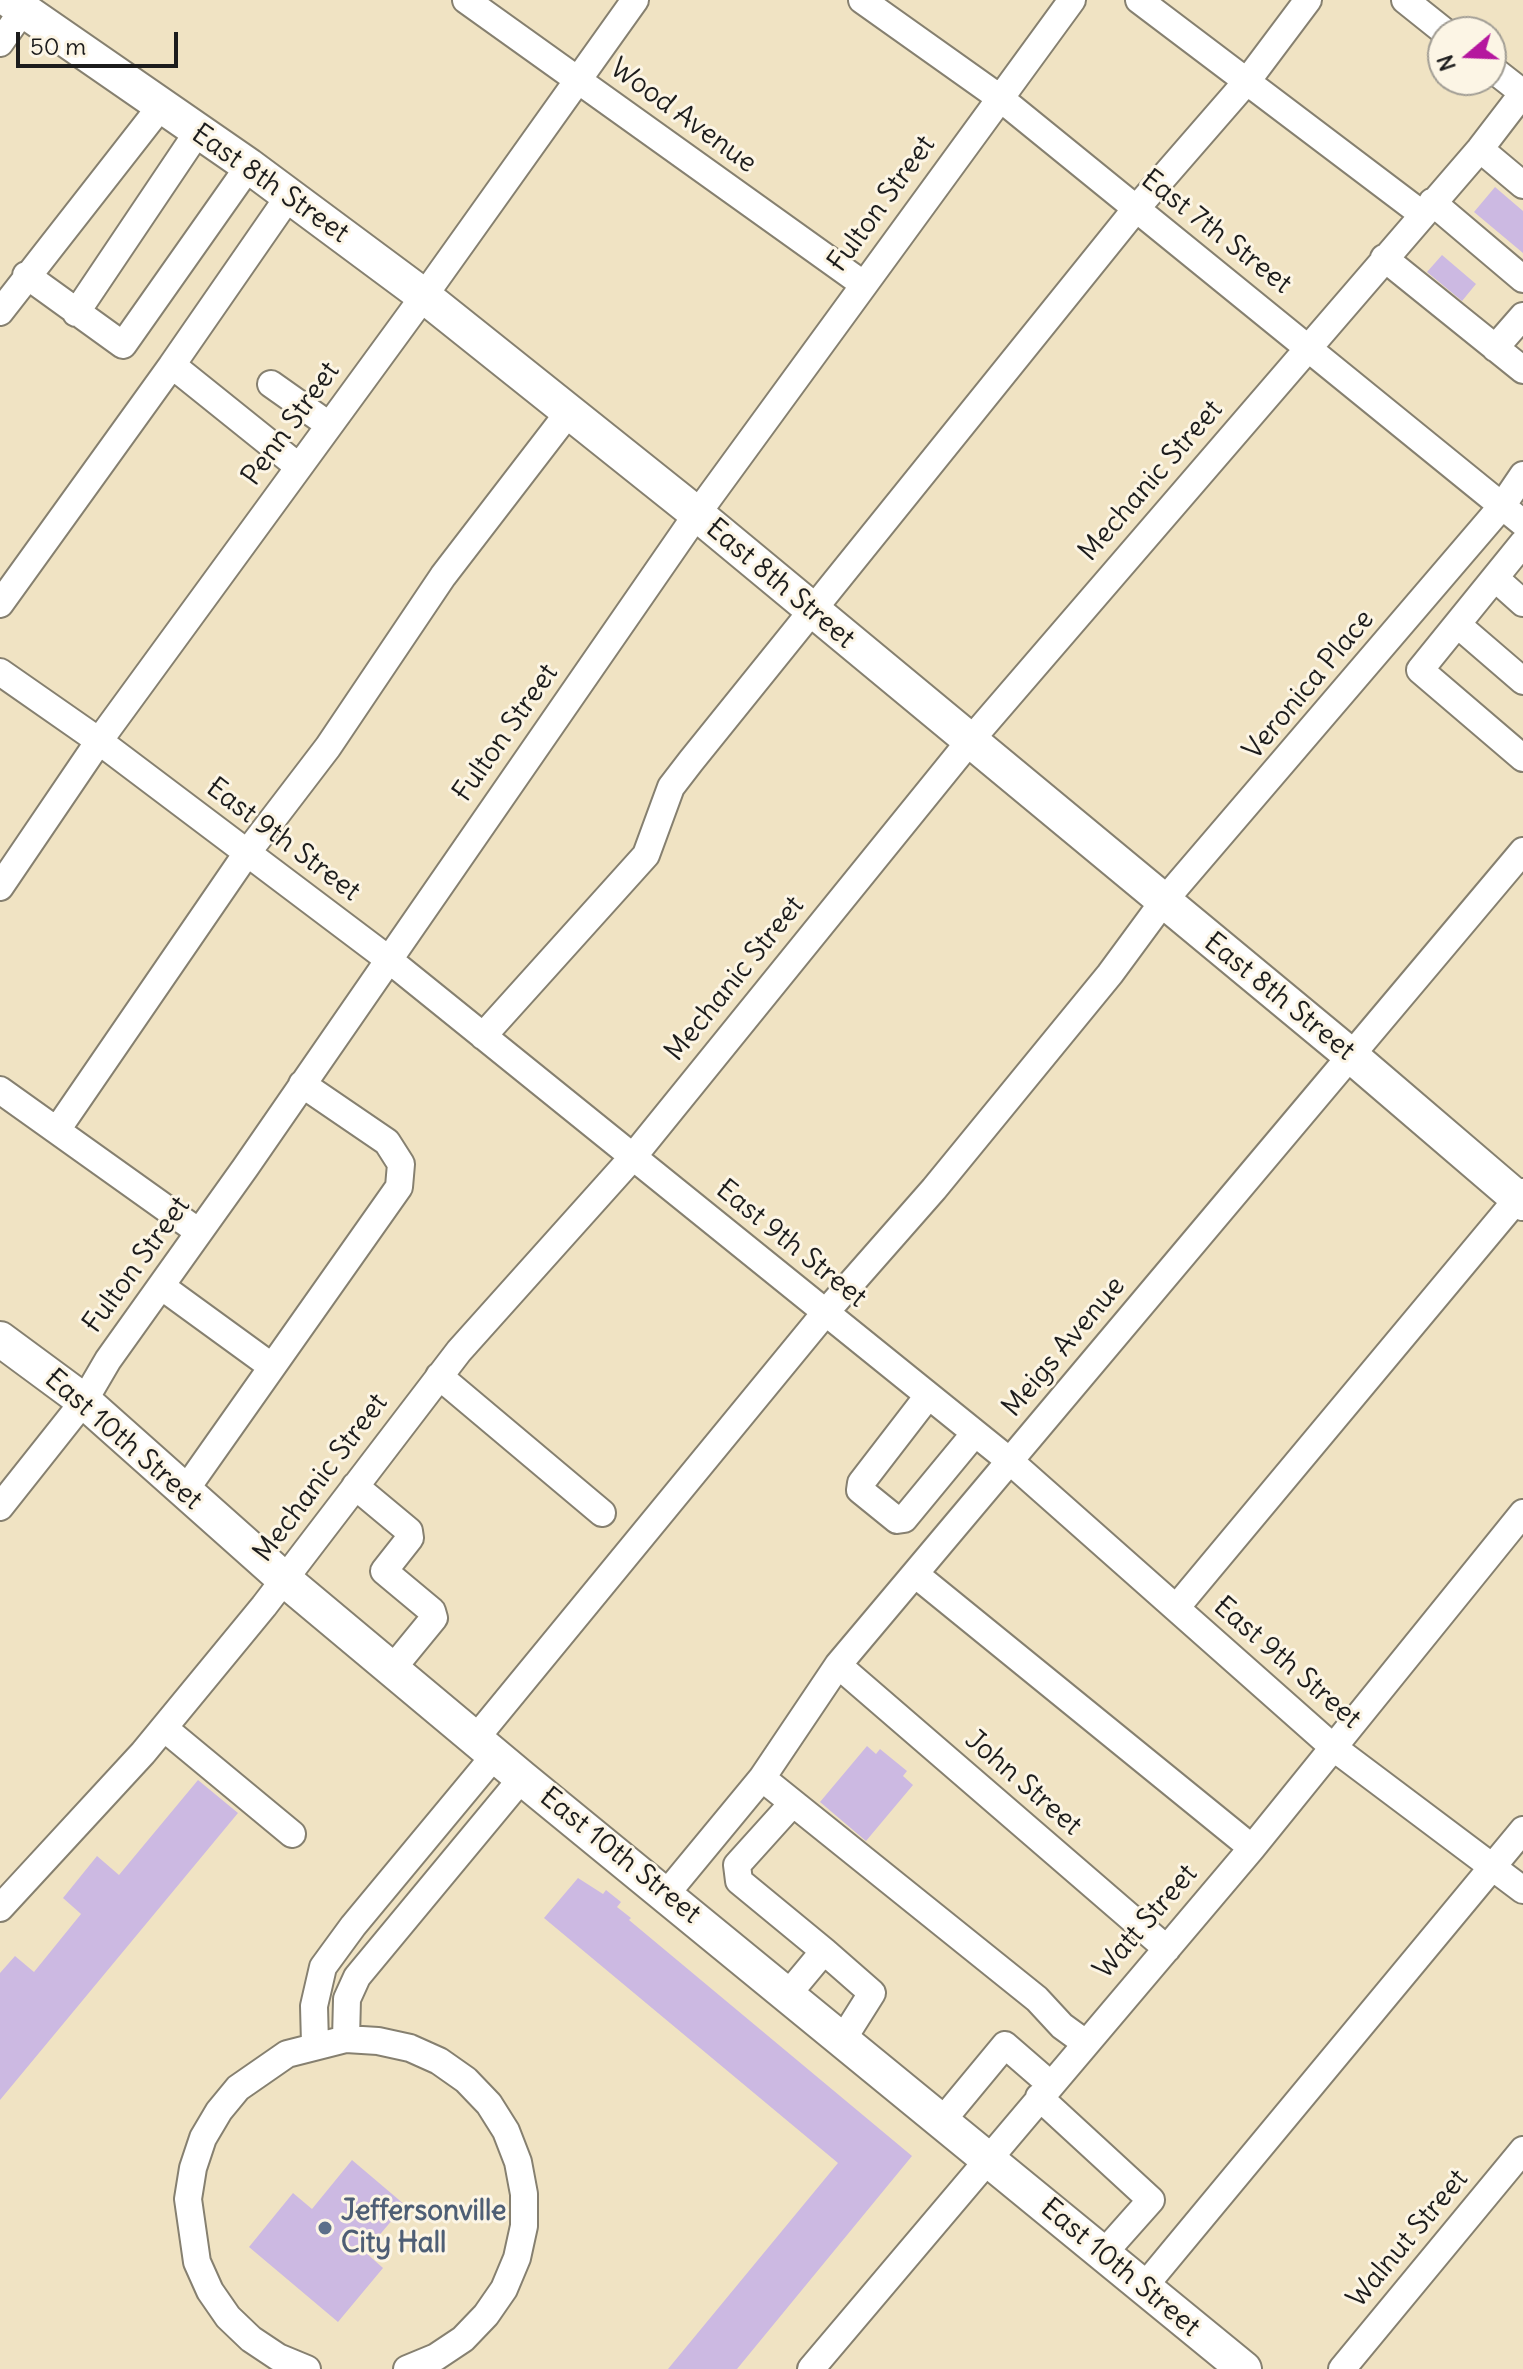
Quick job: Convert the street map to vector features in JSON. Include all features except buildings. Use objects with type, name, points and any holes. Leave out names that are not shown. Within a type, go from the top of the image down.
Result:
[{"type":"main road","name":"East 8th Street","points":[[16,5],[197,133],[249,166],[424,296],[697,514],[1521,1198]]},
{"type":"main road","name":"East 10th Street","points":[[0,1339],[84,1401],[284,1579],[522,1778],[667,1893],[1244,2369]]},
{"type":"street","name":"Wood Avenue","points":[[466,0],[863,284]]},
{"type":"street","name":"Penn Street","points":[[0,887],[99,741],[424,296],[635,0]]},
{"type":"street","name":"East 7th Street","points":[[862,0],[1000,98],[1135,210],[1309,346],[1523,523]]},
{"type":"street","name":"Fulton Street","points":[[0,1507],[84,1401],[697,514],[1072,0]]},
{"type":"street","points":[[1139,0],[1523,279]]},
{"type":"street","points":[[483,1036],[646,855],[671,787],[1135,210],[1248,80],[1308,0]]},
{"type":"street","points":[[1405,0],[1427,18]]},
{"type":"street","points":[[0,43],[16,5]]},
{"type":"street","points":[[1507,80],[1523,93]]},
{"type":"street","name":"Mechanic Street","points":[[0,1908],[164,1728],[284,1579],[439,1376],[632,1158],[969,742],[1480,149],[1523,93]]},
{"type":"street","points":[[0,312],[161,106]]},
{"type":"street","points":[[76,313],[197,133]]},
{"type":"street","points":[[1480,149],[1523,185]]},
{"type":"street","points":[[26,275],[123,345],[249,166]]},
{"type":"street","points":[[0,604],[289,196]]},
{"type":"street","points":[[1384,258],[1523,370]]},
{"type":"street","points":[[1495,348],[1523,316]]},
{"type":"street","points":[[172,365],[299,467]]},
{"type":"street","points":[[271,384],[329,425]]},
{"type":"street","points":[[57,1130],[247,853],[328,747],[443,576],[569,412]]},
{"type":"street","name":"Veronica Place","points":[[315,2044],[314,2006],[323,1967],[486,1746],[825,1313],[934,1189],[1110,974],[1163,902],[1502,506],[1523,475]]},
{"type":"street","points":[[1523,543],[1420,670],[1523,758]]},
{"type":"street","points":[[1495,578],[1523,603]]},
{"type":"street","points":[[1458,625],[1523,681]]},
{"type":"street","name":"East 9th Street","points":[[0,672],[99,741],[388,959],[1011,1462],[1334,1748],[1523,1890]]},
{"type":"street","name":"Meigs Avenue","points":[[667,1893],[762,1778],[838,1665],[1011,1462],[1349,1054],[1523,851]]},
{"type":"street","points":[[184,1492],[399,1187],[401,1164],[387,1142],[302,1084]]},
{"type":"street","points":[[0,1090],[199,1232]]},
{"type":"street","points":[[1176,1608],[1521,1198]]},
{"type":"street","points":[[161,1286],[271,1366]]},
{"type":"street","points":[[439,1376],[602,1513]]},
{"type":"street","points":[[928,1396],[861,1483],[860,1490],[897,1520],[904,1519],[975,1433]]},
{"type":"street","points":[[355,1486],[409,1531],[410,1538],[384,1571],[432,1611],[434,1618],[393,1668]]},
{"type":"street","name":"Watt Street","points":[[811,2369],[1084,2042],[1252,1848],[1523,1513]]},
{"type":"street","points":[[915,1574],[1252,1848]]},
{"type":"street","name":"John Street","points":[[838,1665],[1167,1949]]},
{"type":"street","points":[[164,1728],[292,1834]]},
{"type":"street","points":[[346,2039],[347,1999],[357,1977],[522,1778]]},
{"type":"street","points":[[762,1778],[1037,1999],[1062,2026],[1084,2042]]},
{"type":"street","points":[[792,1804],[737,1865],[739,1881],[872,1993],[843,2039]]},
{"type":"street","points":[[1143,2288],[1523,1830]]},
{"type":"street","points":[[789,1993],[824,1951]]},
{"type":"street","points":[[307,2369],[260,2345],[228,2317],[210,2291],[197,2262],[188,2199],[193,2168],[203,2138],[219,2111],[261,2069],[315,2044],[346,2039],[378,2041],[410,2048],[439,2061],[466,2080],[489,2104],[506,2131],[523,2186],[524,2226],[517,2258],[504,2289],[486,2315],[463,2339],[436,2357],[407,2369]]},
{"type":"street","points":[[942,2121],[1005,2045],[1044,2090],[1151,2200],[1103,2254]]},
{"type":"street","name":"Walnut Street","points":[[1342,2369],[1523,2150]]},
{"type":"place","name":"Jeffersonville City Hall","points":[[325,2228]]}]
